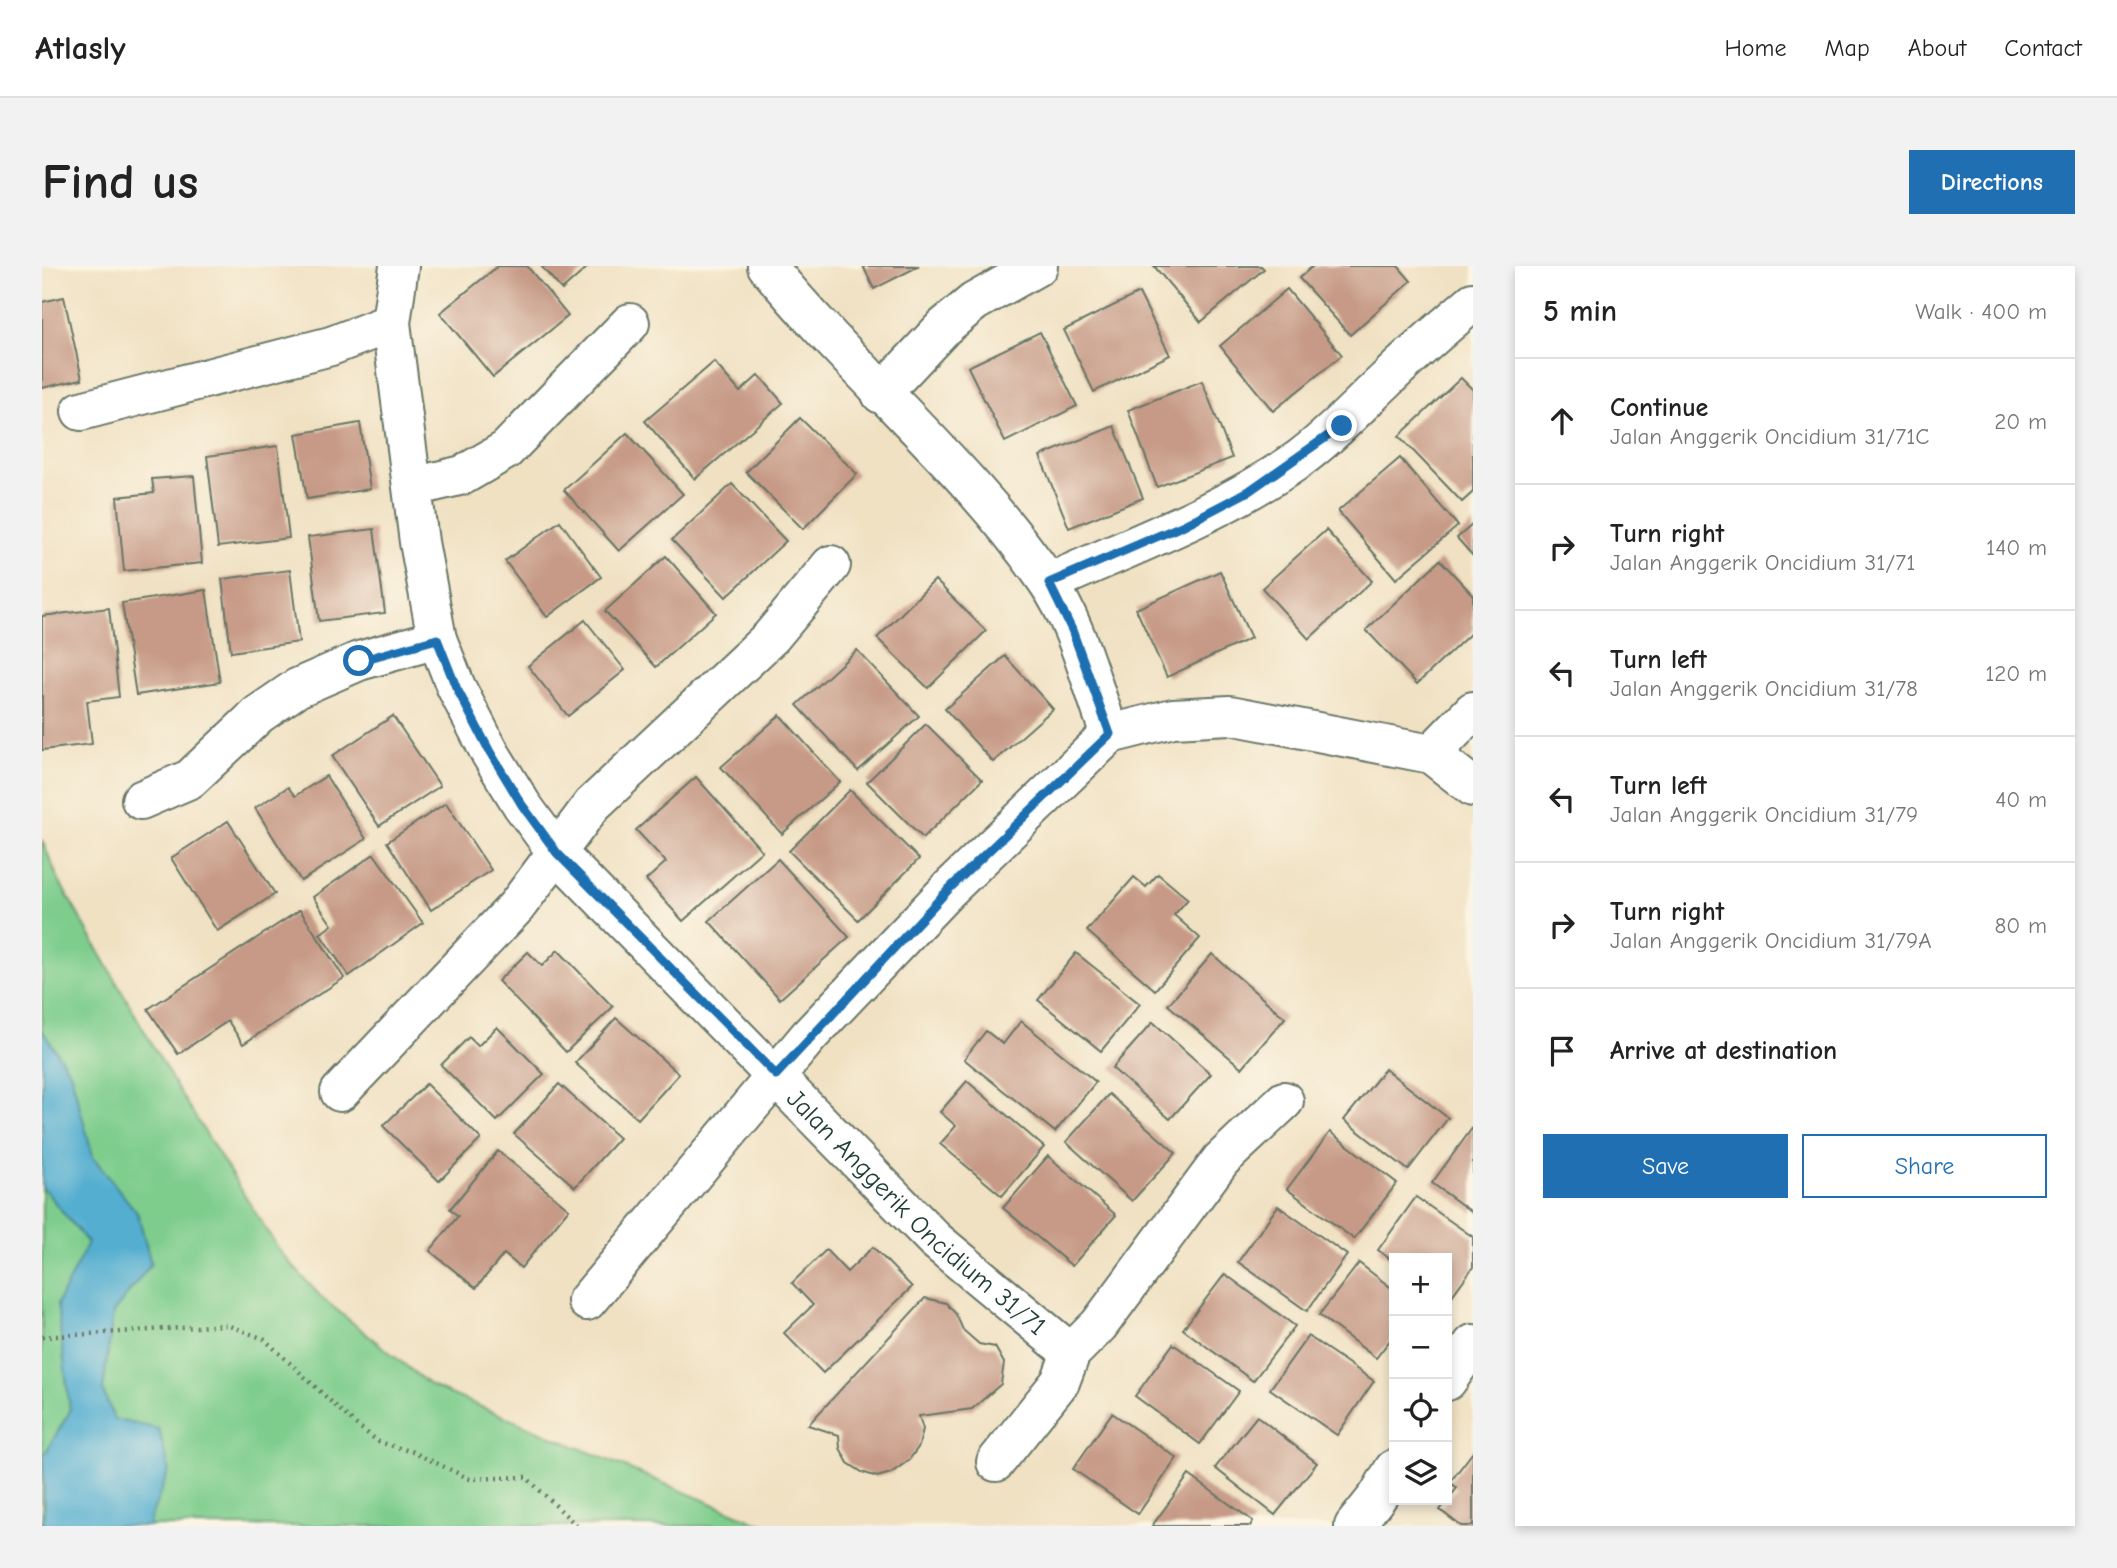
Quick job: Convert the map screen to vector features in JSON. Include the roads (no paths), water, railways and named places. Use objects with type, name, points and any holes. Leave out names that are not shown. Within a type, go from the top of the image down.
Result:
[{"type":"street","name":"Jalan Anggerik Oncidium 31/71","points":[[399,266],[391,323],[419,542],[437,639],[456,687],[522,805],[557,853],[935,1240],[1071,1353]]},
{"type":"street","points":[[767,266],[881,394],[967,480],[1049,583],[1072,630],[1110,734]]},
{"type":"street","points":[[881,394],[944,327],[974,302],[1038,266]]},
{"type":"street","points":[[1049,583],[1184,525],[1249,491],[1298,460],[1342,426],[1383,382],[1473,302]]},
{"type":"street","points":[[81,411],[331,346],[391,323]]},
{"type":"street","points":[[414,487],[463,475],[506,450],[630,323]]},
{"type":"street","points":[[340,1092],[516,907],[592,805],[771,637],[831,565]]},
{"type":"street","points":[[141,800],[190,779],[259,714],[297,688],[359,661],[437,639]]},
{"type":"street","points":[[1431,754],[1473,711]]},
{"type":"street","points":[[587,1301],[776,1075],[949,889],[1110,734],[1173,718],[1230,715],[1431,754],[1473,787]]},
{"type":"street","name":"Jalan Anggerik Oncidium 31/71","points":[[996,1462],[1060,1382],[1071,1353],[1099,1325],[1221,1160],[1284,1101]]},
{"type":"street","points":[[1448,1379],[1473,1344]]},
{"type":"street","points":[[1354,1526],[1389,1477]]},
{"type":"water","points":[[42,1029],[71,1074],[93,1157],[138,1214],[151,1264],[113,1313],[103,1391],[114,1419],[159,1429],[169,1470],[149,1522],[151,1526],[44,1526],[44,1455],[70,1411],[57,1304],[88,1243],[42,1187]]}]
